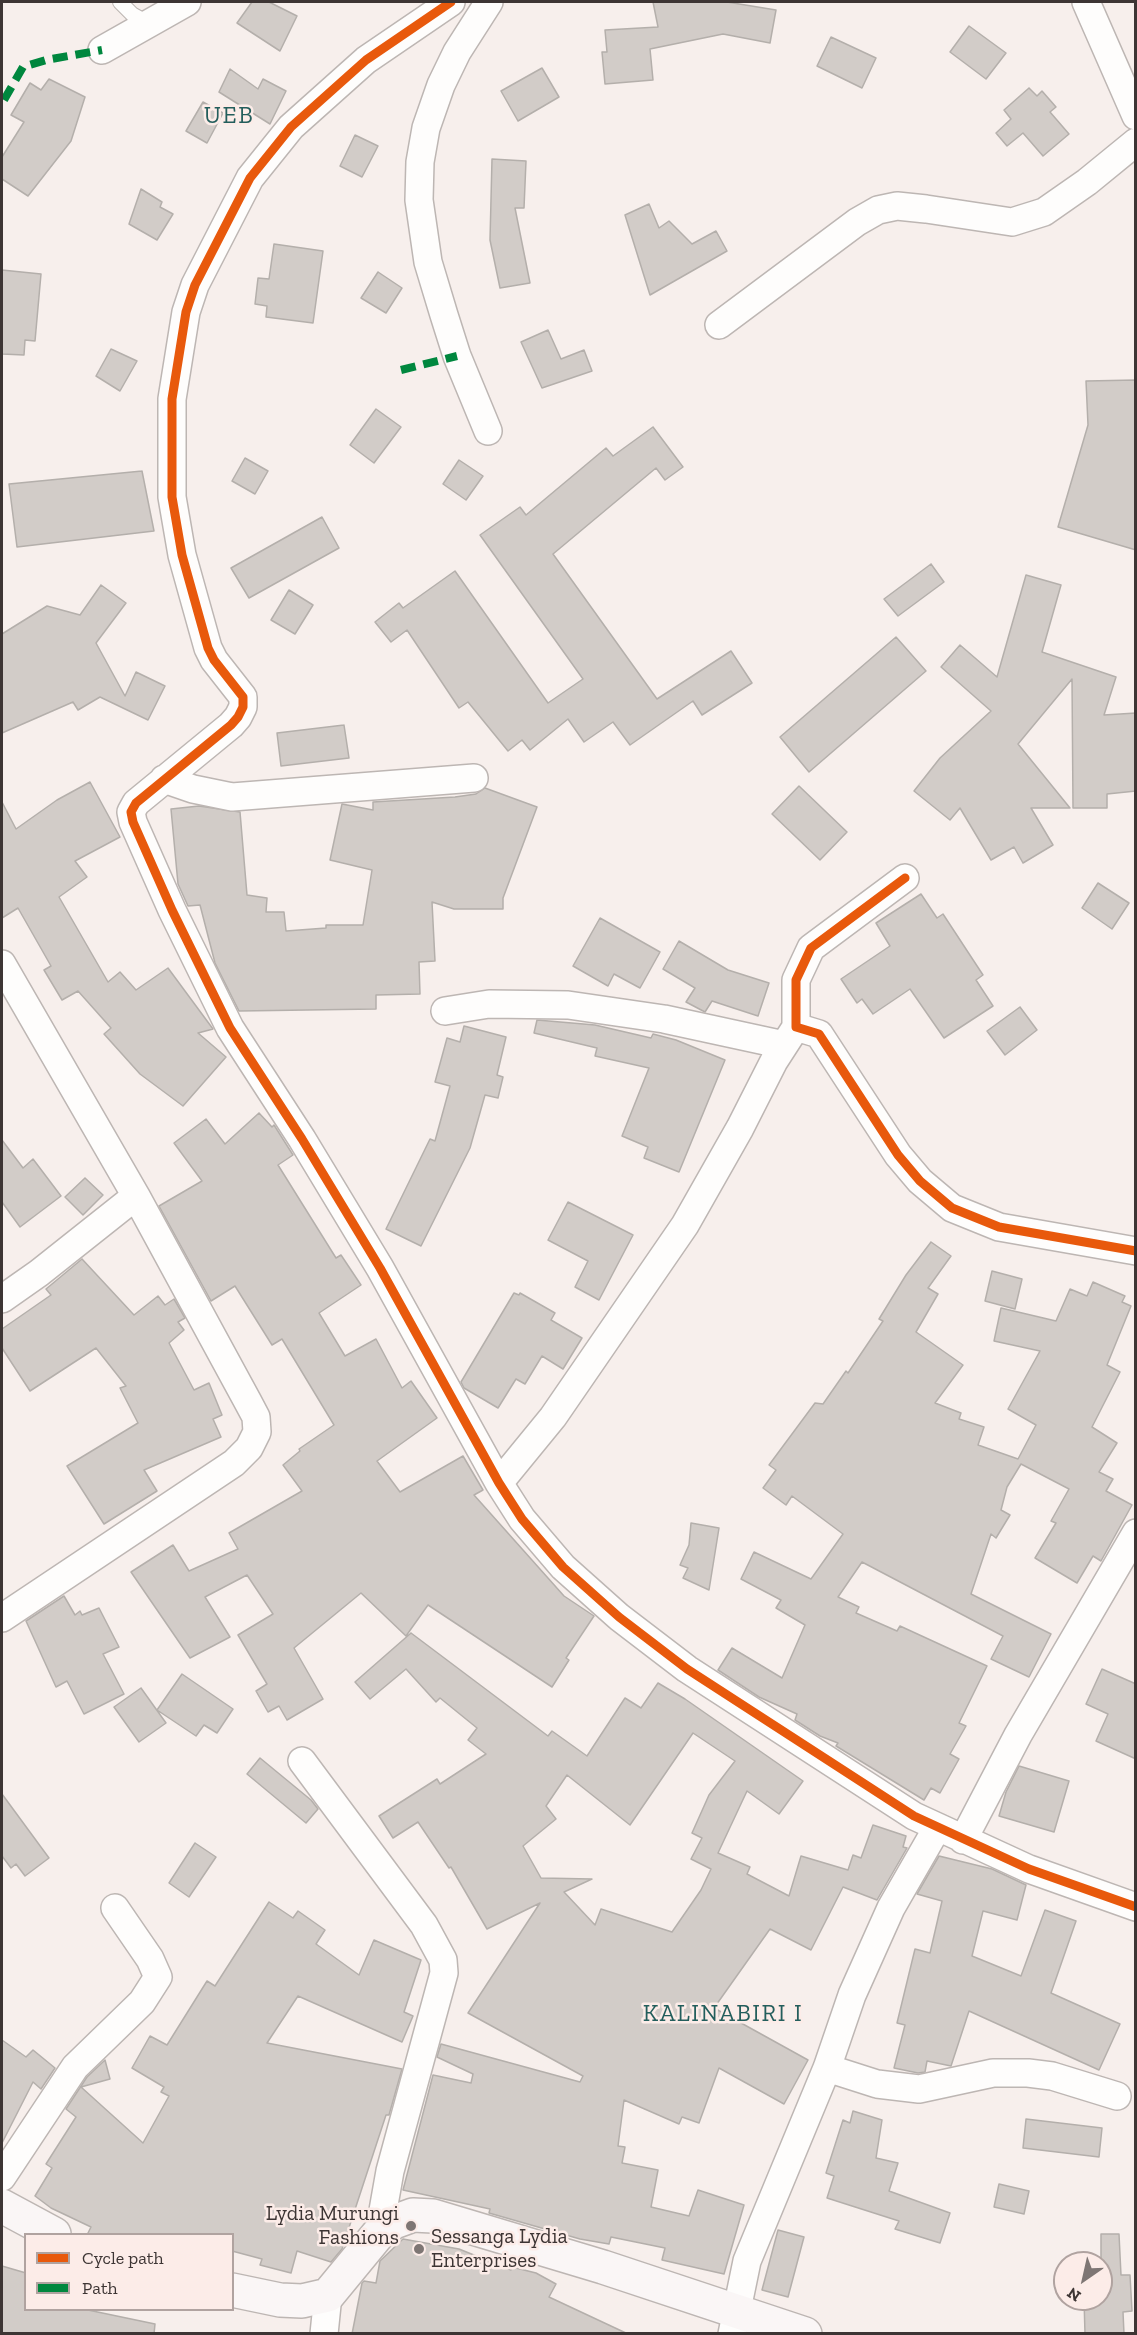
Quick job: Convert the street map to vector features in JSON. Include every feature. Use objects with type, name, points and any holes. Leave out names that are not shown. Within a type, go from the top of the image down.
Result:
[{"type":"street","points":[[102,50],[187,2]]},
{"type":"street","points":[[451,2],[366,60],[291,127],[250,178],[195,285],[186,312],[172,399],[172,497],[182,555],[208,648],[214,660],[243,697],[243,707],[231,725],[136,802],[131,812],[133,822],[172,910],[230,1028],[302,1139],[380,1268],[499,1483],[522,1519],[563,1567],[619,1617],[687,1669],[915,1816],[1029,1869],[1136,1907]]},
{"type":"street","points":[[488,431],[457,356],[428,262],[419,200],[420,162],[430,117],[457,52],[489,2]]},
{"type":"street","points":[[1086,2],[1136,116]]},
{"type":"street","points":[[719,325],[857,222],[878,210],[907,207],[1012,222],[1044,212],[1088,182],[1136,142]]},
{"type":"street","points":[[164,779],[193,789],[232,797],[474,778]]},
{"type":"street","points":[[499,1483],[553,1417],[685,1224],[790,1036],[796,980],[811,948],[905,878]]},
{"type":"street","points":[[2,964],[136,1197],[252,1410],[257,1432],[249,1448],[234,1463],[2,1618]]},
{"type":"street","points":[[445,1011],[489,1004],[568,1005],[790,1036],[819,1034],[898,1155],[920,1181],[952,1208],[999,1227],[1136,1251]]},
{"type":"street","points":[[2,1299],[136,1197]]},
{"type":"street","points":[[963,1840],[1018,1735],[1136,1533]]},
{"type":"street","points":[[302,1761],[424,1925],[443,1960],[444,1973],[390,2171],[379,2233]]},
{"type":"street","points":[[735,2322],[747,2261],[826,2068],[852,1995],[891,1908],[937,1828]]},
{"type":"street","points":[[2,2177],[75,2067],[142,2002],[158,1977],[150,1959],[116,1908]]},
{"type":"street","points":[[826,2068],[877,2084],[919,2089],[993,2073],[1028,2073],[1052,2076],[1117,2096]]},
{"type":"street","points":[[2,2206],[50,2233]]},
{"type":"street","points":[[324,2334],[328,2295],[379,2233],[394,2222],[413,2215],[433,2216],[603,2267],[735,2322],[805,2334]]},
{"type":"street","points":[[234,2290],[280,2300],[302,2301],[328,2295]]},
{"type":"lane","points":[[120,2],[132,14],[150,24]]},
{"type":"building","points":[[252,2],[269,2],[297,16],[280,51],[237,23]]},
{"type":"building","points":[[653,2],[727,2],[776,10],[770,43],[723,34],[650,49],[653,80],[605,84],[602,52],[607,52],[605,30],[658,27]]},
{"type":"building","points":[[969,26],[1006,53],[986,79],[950,52]]},
{"type":"building","points":[[831,37],[876,58],[862,88],[817,66]]},
{"type":"building","points":[[542,68],[559,97],[518,121],[501,91]]},
{"type":"building","points":[[230,69],[258,89],[263,79],[286,91],[270,124],[219,92]]},
{"type":"building","points":[[49,79],[85,97],[71,141],[28,196],[2,179],[2,157],[24,122],[11,115],[30,83],[41,90]]},
{"type":"building","points":[[1029,88],[1037,96],[1042,91],[1056,107],[1050,112],[1069,134],[1043,156],[1023,133],[1007,146],[996,133],[1011,119],[1004,110]]},
{"type":"building","points":[[203,102],[223,113],[207,143],[186,131]]},
{"type":"building","points":[[355,135],[378,146],[362,177],[340,166]]},
{"type":"building","points":[[492,159],[526,161],[524,208],[515,208],[530,283],[500,288],[490,240]]},
{"type":"building","points":[[141,189],[162,202],[160,207],[173,214],[157,240],[129,224]]},
{"type":"building","points":[[649,204],[659,228],[669,221],[692,244],[716,231],[727,251],[650,295],[625,215]]},
{"type":"building","points":[[274,244],[323,251],[313,323],[266,317],[267,306],[255,304],[258,278],[269,279]]},
{"type":"building","points":[[2,270],[41,274],[35,341],[25,340],[24,355],[2,354]]},
{"type":"building","points":[[378,272],[402,288],[386,313],[361,298]]},
{"type":"building","points":[[548,330],[561,359],[584,350],[592,371],[542,388],[521,342]]},
{"type":"building","points":[[111,349],[137,361],[120,391],[96,376]]},
{"type":"building","points":[[1136,380],[1136,550],[1058,527],[1088,425],[1086,381]]},
{"type":"building","points":[[376,409],[401,427],[374,463],[350,445]]},
{"type":"building","points":[[653,427],[683,467],[665,480],[656,468],[553,554],[657,699],[731,651],[752,683],[702,715],[693,701],[630,745],[613,722],[584,742],[568,719],[530,750],[522,740],[508,751],[468,702],[459,708],[407,630],[391,642],[375,622],[399,603],[403,608],[455,571],[548,703],[583,679],[480,535],[520,507],[526,515],[606,448],[613,456]]},
{"type":"building","points":[[245,458],[268,471],[255,494],[232,481]]},
{"type":"building","points":[[459,460],[483,476],[466,500],[443,484]]},
{"type":"building","points":[[142,471],[154,531],[17,547],[9,484]]},
{"type":"building","points":[[322,517],[339,548],[249,598],[231,568]]},
{"type":"building","points":[[931,564],[944,582],[898,616],[884,599]]},
{"type":"building","points":[[1026,575],[1061,585],[1042,652],[1116,677],[1104,715],[1136,713],[1136,791],[1107,794],[1107,808],[1073,808],[1072,679],[1018,744],[1070,808],[1031,808],[1053,845],[1023,863],[1014,847],[991,860],[960,808],[950,820],[914,791],[940,758],[991,711],[941,667],[960,645],[997,677]]},
{"type":"building","points":[[101,585],[126,603],[96,643],[125,696],[136,672],[165,686],[148,720],[100,697],[78,710],[73,702],[2,733],[2,634],[47,606],[80,615]]},
{"type":"building","points":[[289,590],[313,605],[295,634],[271,620]]},
{"type":"building","points":[[896,637],[926,671],[809,772],[780,737]]},
{"type":"building","points":[[344,725],[349,758],[281,766],[277,733]]},
{"type":"building","points":[[90,782],[120,837],[75,861],[87,877],[59,897],[108,982],[120,972],[136,990],[168,968],[213,1029],[198,1033],[226,1057],[183,1106],[140,1074],[104,1034],[111,1028],[78,991],[62,1000],[44,970],[51,966],[18,908],[2,918],[2,802],[16,829],[57,800]]},
{"type":"building","points":[[799,786],[847,832],[820,860],[772,814]]},
{"type":"building","points":[[485,788],[537,807],[503,898],[503,909],[454,909],[432,902],[435,961],[419,962],[420,994],[376,995],[376,1009],[239,1011],[215,963],[200,905],[188,906],[178,884],[171,809],[199,806],[240,812],[247,895],[267,898],[266,912],[284,912],[286,931],[326,928],[326,925],[363,925],[372,870],[330,860],[342,804],[373,810],[373,802],[455,797],[476,794]]},
{"type":"building","points":[[1098,883],[1129,903],[1112,929],[1082,908]]},
{"type":"building","points":[[921,894],[937,918],[943,914],[983,975],[976,980],[993,1006],[944,1038],[910,989],[873,1014],[862,999],[857,1003],[841,979],[890,946],[876,923]]},
{"type":"building","points":[[600,918],[660,952],[640,988],[614,974],[608,986],[573,966]]},
{"type":"building","points":[[679,941],[728,970],[769,983],[758,1016],[712,1001],[705,1012],[686,1002],[695,988],[663,969]]},
{"type":"building","points":[[1020,1007],[1037,1030],[1005,1055],[987,1031]]},
{"type":"building","points":[[537,1020],[595,1025],[651,1038],[653,1034],[676,1040],[725,1060],[679,1172],[644,1158],[648,1147],[622,1136],[649,1068],[595,1056],[597,1048],[534,1033]]},
{"type":"building","points":[[464,1026],[506,1037],[497,1075],[503,1077],[498,1098],[485,1095],[470,1148],[421,1246],[386,1229],[430,1139],[435,1141],[450,1086],[435,1082],[447,1038],[460,1042]]},
{"type":"building","points":[[259,1113],[272,1127],[274,1125],[293,1155],[278,1165],[336,1258],[341,1255],[361,1285],[319,1313],[345,1356],[376,1339],[402,1388],[411,1381],[437,1418],[377,1461],[400,1492],[463,1456],[483,1490],[474,1495],[564,1596],[594,1616],[566,1658],[569,1660],[552,1687],[428,1605],[406,1636],[361,1593],[294,1648],[323,1699],[287,1720],[279,1706],[268,1712],[256,1691],[267,1684],[238,1635],[273,1614],[247,1575],[205,1597],[230,1637],[190,1658],[131,1572],[173,1545],[189,1571],[238,1549],[229,1533],[302,1491],[283,1465],[300,1451],[299,1449],[334,1425],[282,1339],[272,1345],[235,1286],[211,1301],[159,1206],[202,1181],[174,1143],[206,1119],[225,1144]]},
{"type":"building","points":[[2,1140],[23,1168],[33,1159],[61,1196],[20,1227],[2,1202]]},
{"type":"building","points":[[85,1178],[103,1195],[83,1215],[65,1197]]},
{"type":"building","points":[[568,1202],[633,1235],[599,1300],[575,1287],[588,1261],[548,1240]]},
{"type":"building","points":[[931,1242],[951,1256],[928,1288],[938,1294],[916,1332],[963,1365],[935,1403],[961,1413],[959,1419],[984,1427],[978,1445],[1018,1459],[1036,1425],[1008,1409],[1040,1351],[994,1341],[1001,1308],[1056,1321],[1070,1289],[1087,1296],[1093,1282],[1125,1296],[1122,1302],[1131,1306],[1107,1365],[1120,1372],[1092,1427],[1117,1443],[1099,1472],[1113,1479],[1106,1491],[1132,1505],[1101,1561],[1093,1556],[1077,1583],[1035,1558],[1056,1523],[1051,1521],[1069,1489],[1021,1464],[1007,1487],[1001,1510],[1010,1515],[996,1538],[991,1534],[971,1594],[1051,1634],[1029,1677],[991,1659],[1003,1636],[862,1562],[838,1597],[859,1607],[856,1613],[897,1631],[900,1626],[987,1666],[959,1723],[966,1726],[950,1754],[959,1759],[940,1793],[931,1788],[924,1800],[836,1746],[838,1743],[820,1736],[795,1720],[797,1714],[759,1697],[718,1670],[732,1648],[782,1678],[805,1625],[776,1608],[781,1600],[741,1579],[754,1552],[811,1579],[843,1534],[792,1496],[786,1505],[763,1488],[776,1470],[769,1465],[815,1403],[823,1404],[846,1371],[848,1373],[883,1321],[879,1319],[906,1275]]},
{"type":"building","points":[[82,1259],[134,1315],[158,1296],[165,1305],[174,1299],[185,1318],[178,1322],[184,1330],[169,1343],[194,1390],[209,1383],[222,1415],[213,1419],[221,1437],[144,1470],[157,1491],[104,1524],[67,1466],[138,1423],[120,1388],[126,1386],[96,1348],[30,1391],[2,1348],[2,1329],[51,1295],[46,1289]]},
{"type":"building","points":[[992,1271],[1022,1279],[1015,1309],[985,1301]]},
{"type":"building","points":[[514,1293],[519,1295],[520,1293],[555,1313],[551,1320],[582,1338],[563,1369],[542,1356],[525,1384],[516,1379],[498,1408],[464,1388],[461,1382]]},
{"type":"building","points":[[691,1523],[719,1528],[709,1590],[683,1578],[688,1568],[680,1565],[689,1545]]},
{"type":"building","points":[[64,1596],[75,1615],[80,1611],[82,1615],[99,1608],[119,1647],[103,1654],[124,1694],[84,1714],[67,1681],[56,1687],[26,1621]]},
{"type":"building","points":[[411,1633],[548,1736],[552,1731],[587,1756],[625,1698],[641,1708],[658,1683],[685,1699],[803,1781],[779,1814],[747,1791],[718,1853],[750,1867],[747,1874],[789,1896],[801,1856],[848,1870],[853,1855],[861,1858],[873,1825],[906,1836],[903,1847],[907,1848],[877,1900],[843,1887],[811,1950],[770,1929],[714,2008],[808,2060],[784,2104],[719,2068],[699,2123],[682,2117],[679,2124],[624,2100],[618,2146],[625,2147],[622,2163],[658,2170],[651,2207],[689,2216],[698,2190],[744,2205],[724,2274],[662,2260],[665,2248],[611,2237],[609,2244],[580,2239],[489,2213],[490,2209],[403,2190],[433,2075],[471,2083],[473,2074],[437,2057],[441,2044],[580,2082],[583,2076],[468,2013],[540,1903],[487,1929],[451,1867],[449,1868],[418,1822],[393,1838],[379,1816],[437,1779],[440,1784],[486,1754],[468,1740],[477,1728],[440,1698],[436,1702],[406,1669],[370,1699],[355,1682]],"holes":[[[693,1733],[735,1761],[709,1795],[692,1833],[702,1838],[691,1859],[711,1869],[701,1890],[672,1932],[601,1909],[595,1925],[564,1892],[592,1879],[541,1878],[523,1846],[556,1819],[546,1806],[567,1775],[630,1825]]]},
{"type":"building","points":[[1102,1669],[1136,1684],[1136,1759],[1096,1741],[1108,1714],[1086,1704]]},
{"type":"building","points":[[182,1674],[233,1709],[217,1733],[204,1725],[196,1736],[157,1710]]},
{"type":"building","points":[[141,1688],[166,1723],[139,1742],[114,1707]]},
{"type":"building","points":[[260,1758],[311,1800],[318,1809],[306,1823],[247,1774]]},
{"type":"building","points":[[1019,1766],[1069,1781],[1054,1832],[999,1816],[1006,1792]]},
{"type":"building","points":[[2,1794],[49,1858],[25,1876],[16,1864],[11,1868],[2,1856]]},
{"type":"building","points":[[195,1843],[216,1857],[189,1897],[169,1883]]},
{"type":"building","points":[[939,1856],[992,1869],[1026,1885],[1017,1920],[983,1911],[972,1956],[1021,1976],[1045,1910],[1076,1921],[1051,1993],[1120,2024],[1099,2070],[969,2011],[951,2066],[927,2061],[925,2072],[918,2073],[894,2068],[905,2025],[897,2023],[915,1949],[930,1953],[942,1901],[917,1894]]},
{"type":"building","points":[[269,1902],[293,1918],[298,1911],[325,1930],[316,1944],[359,1975],[374,1940],[421,1960],[404,2012],[413,2016],[402,2042],[298,1996],[267,2043],[402,2069],[389,2115],[386,2115],[342,2249],[331,2262],[297,2251],[291,2273],[260,2265],[262,2259],[234,2252],[234,2233],[88,2233],[91,2227],[51,2208],[35,2196],[52,2168],[46,2164],[76,2117],[66,2109],[87,2077],[105,2060],[110,2079],[81,2087],[143,2143],[169,2096],[161,2092],[164,2087],[132,2068],[150,2036],[167,2045],[207,1981],[215,1986]]},
{"type":"building","points":[[2,2040],[26,2057],[33,2050],[55,2068],[41,2089],[33,2082],[2,2143]]},
{"type":"building","points":[[853,2111],[882,2120],[876,2158],[898,2163],[889,2191],[950,2213],[940,2243],[895,2229],[899,2221],[827,2198],[834,2176],[826,2173],[843,2120],[850,2123]]},
{"type":"building","points":[[1026,2119],[1102,2128],[1099,2157],[1023,2148]]},
{"type":"building","points":[[999,2184],[1029,2191],[1024,2214],[994,2207]]},
{"type":"building","points":[[778,2230],[804,2237],[788,2297],[762,2290]]},
{"type":"building","points":[[1101,2234],[1119,2234],[1121,2275],[1130,2275],[1132,2311],[1123,2312],[1124,2334],[1085,2334],[1084,2311],[1113,2311],[1113,2251],[1101,2251]]},
{"type":"building","points":[[403,2239],[459,2249],[511,2270],[512,2267],[536,2273],[556,2284],[549,2297],[628,2334],[352,2334],[362,2283],[364,2281],[376,2283],[380,2261]]},
{"type":"building","points":[[2,2266],[24,2272],[24,2311],[93,2311],[155,2324],[154,2334],[2,2334]]},
{"type":"marked path","points":[[4,100],[23,67],[46,60],[102,50]]},
{"type":"marked path","points":[[401,370],[457,356]]},
{"type":"cycle path","points":[[451,2],[366,60],[291,127],[250,178],[195,285],[186,312],[172,399],[172,497],[182,555],[208,648],[214,660],[243,697],[243,707],[231,725],[136,803],[131,812],[133,822],[172,910],[230,1028],[302,1139],[380,1268],[499,1483],[522,1519],[563,1567],[619,1617],[687,1669],[914,1816],[1029,1869],[1136,1907]]},
{"type":"cycle path","points":[[905,878],[811,948],[796,980],[796,1027],[819,1034],[898,1155],[920,1181],[952,1208],[999,1227],[1136,1251]]},
{"type":"place","name":"Lydia Murungi Fashions","points":[[411,2226]]},
{"type":"place","name":"Sessanga Lydia Enterprises","points":[[419,2249]]},
{"type":"district","name":"UEB","points":[[229,116]]},
{"type":"district","name":"KALINABIRI I","points":[[723,2014]]}]
